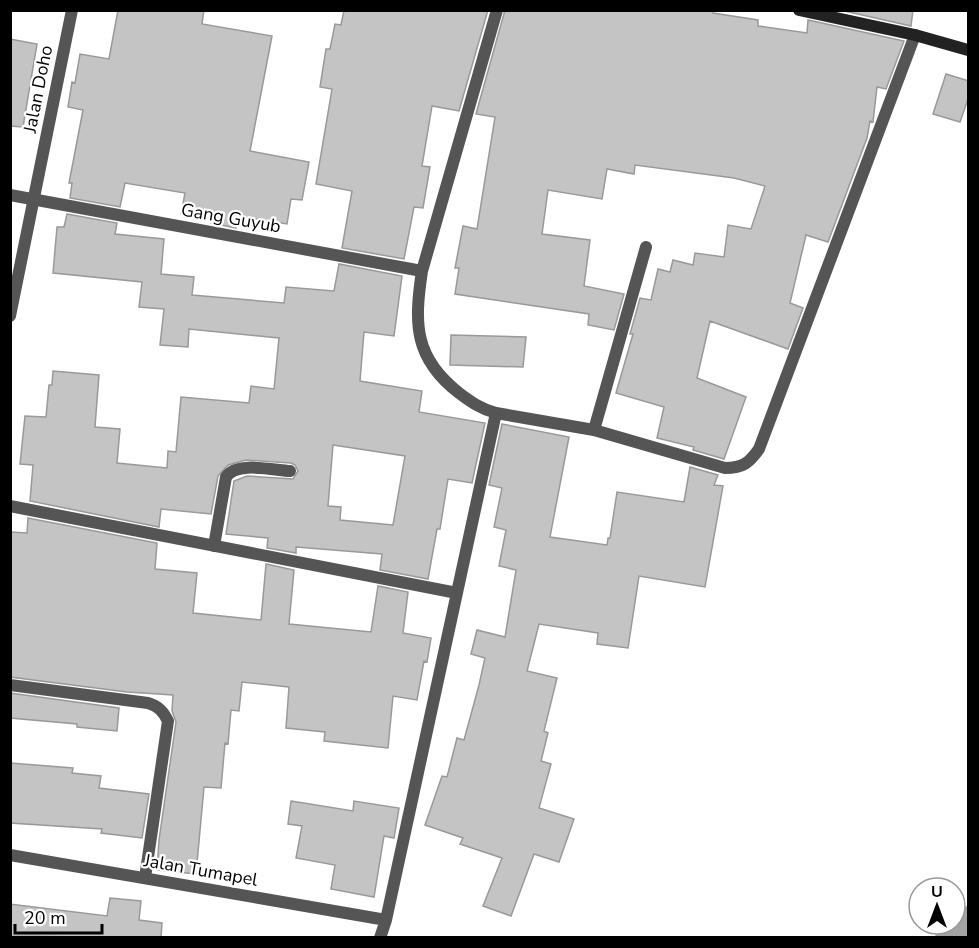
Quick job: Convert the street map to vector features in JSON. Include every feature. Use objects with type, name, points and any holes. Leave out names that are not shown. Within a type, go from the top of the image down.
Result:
[{"type":"street","name":"Jalan Doho","points":[[10,316],[72,10]]},
{"type":"street","points":[[497,10],[422,271],[417,301],[418,327],[426,356],[438,375],[481,409],[594,430],[725,468],[739,468],[748,464],[759,449],[915,35]]},
{"type":"street","points":[[799,10],[915,35],[969,50]]},
{"type":"street","name":"Gang Guyub","points":[[10,195],[422,271]]},
{"type":"street","points":[[594,430],[645,247]]},
{"type":"street","points":[[380,938],[386,920],[496,413]]},
{"type":"street","points":[[214,546],[228,473],[240,468],[290,471]]},
{"type":"street","points":[[10,506],[457,593]]},
{"type":"street","points":[[10,685],[148,703],[158,707],[166,716],[168,721],[145,878]]},
{"type":"street","name":"Jalan Tumapel","points":[[10,855],[386,920]]},
{"type":"shaded area","points":[[967,906],[968,937],[934,937],[967,936]]},
{"type":"building","points":[[118,10],[204,10],[202,24],[272,36],[250,151],[309,162],[302,200],[291,199],[287,224],[239,216],[236,228],[211,223],[212,219],[181,214],[185,193],[125,183],[120,207],[70,198],[72,183],[69,183],[83,110],[68,107],[72,82],[75,83],[80,54],[109,59]]},
{"type":"building","points":[[344,10],[488,10],[459,111],[432,106],[422,166],[430,167],[423,208],[414,207],[404,259],[342,248],[352,191],[316,184],[332,89],[320,87],[326,49],[330,49],[335,24],[341,25]]},
{"type":"building","points":[[505,10],[713,10],[713,13],[758,20],[758,26],[807,33],[808,20],[904,41],[886,89],[877,87],[873,122],[870,121],[867,138],[828,242],[806,235],[790,303],[803,308],[788,349],[710,321],[697,378],[746,397],[724,459],[693,450],[694,447],[657,438],[664,407],[616,393],[633,334],[630,334],[640,298],[651,300],[658,269],[670,272],[673,260],[693,265],[695,253],[724,257],[728,225],[751,229],[765,186],[734,178],[635,165],[634,174],[607,169],[602,199],[548,190],[542,234],[590,240],[584,286],[624,294],[614,330],[588,325],[589,314],[455,294],[459,268],[455,268],[463,226],[477,229],[495,117],[476,114]]},
{"type":"building","points":[[840,10],[913,10],[911,26]]},
{"type":"building","points":[[10,39],[37,44],[23,127],[10,126]]},
{"type":"building","points":[[946,74],[969,81],[969,96],[960,122],[933,114]]},
{"type":"building","points":[[67,214],[117,223],[115,234],[164,239],[161,274],[194,277],[192,295],[284,303],[286,287],[334,291],[339,264],[402,276],[394,336],[364,332],[360,381],[422,391],[419,412],[485,423],[472,483],[448,479],[440,529],[437,529],[428,579],[380,570],[382,554],[296,547],[296,553],[267,548],[268,538],[226,534],[234,481],[247,476],[293,479],[298,471],[291,463],[246,460],[228,465],[218,476],[211,514],[161,509],[159,527],[30,501],[33,465],[20,464],[25,416],[46,417],[49,385],[52,385],[53,371],[99,375],[95,427],[120,429],[117,463],[167,468],[168,451],[176,452],[181,397],[249,403],[251,386],[274,389],[279,338],[189,329],[188,347],[160,345],[164,309],[139,307],[142,282],[53,273],[57,227],[64,227]],"holes":[[[333,445],[405,456],[393,525],[340,520],[341,507],[328,506]]]},
{"type":"building","points":[[451,335],[526,337],[523,367],[450,365]]},
{"type":"building","points":[[502,424],[569,437],[550,537],[607,545],[617,492],[684,502],[690,467],[718,475],[714,485],[723,486],[705,587],[639,576],[628,648],[597,644],[598,633],[539,624],[527,671],[557,678],[544,731],[548,733],[541,761],[551,764],[539,808],[574,819],[559,862],[534,854],[511,916],[483,906],[502,858],[460,844],[463,838],[425,825],[442,776],[447,777],[457,738],[464,740],[479,685],[485,658],[471,654],[477,630],[505,637],[516,570],[499,566],[506,530],[494,527],[502,488],[489,485]]},
{"type":"building","points":[[28,518],[157,543],[155,569],[197,573],[193,613],[261,620],[266,564],[294,570],[289,624],[371,632],[378,586],[408,592],[403,633],[431,638],[417,700],[393,696],[388,748],[324,741],[325,732],[286,728],[289,687],[242,682],[239,711],[231,710],[221,788],[204,787],[196,874],[157,870],[159,840],[176,722],[172,711],[173,695],[127,692],[10,677],[10,532],[27,533]]},
{"type":"building","points":[[10,693],[119,708],[117,731],[77,727],[77,724],[10,718]]},
{"type":"building","points":[[10,763],[73,768],[72,773],[101,776],[99,788],[149,794],[142,838],[101,833],[102,829],[10,823]]},
{"type":"building","points":[[291,801],[353,811],[354,801],[399,808],[394,838],[384,836],[374,897],[331,889],[335,865],[296,858],[302,826],[288,824]]},
{"type":"building","points":[[110,898],[141,901],[139,920],[162,923],[161,938],[10,936],[10,904],[107,916]]}]
